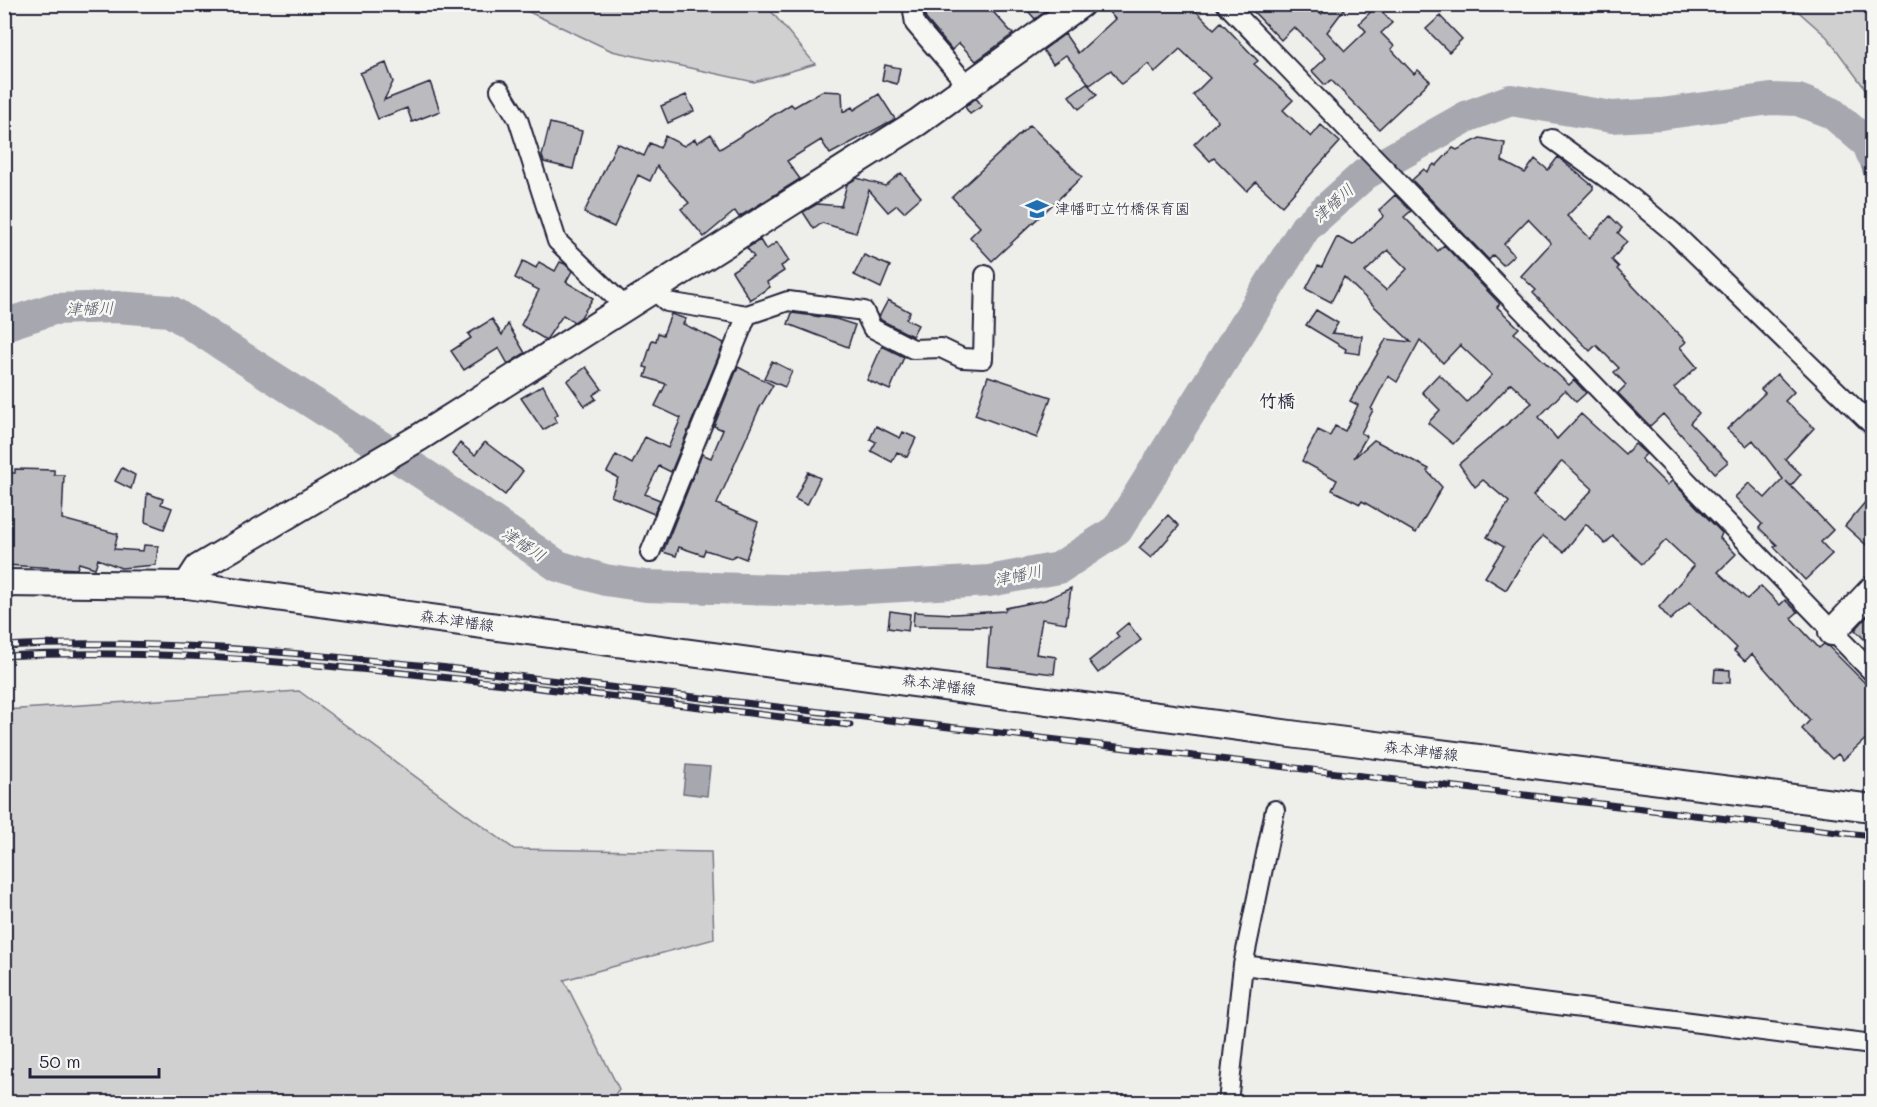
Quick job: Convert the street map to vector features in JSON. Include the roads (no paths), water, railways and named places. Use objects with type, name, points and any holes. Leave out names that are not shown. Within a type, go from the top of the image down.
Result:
[{"type":"main road","points":[[187,585],[198,568],[420,437],[918,122],[1081,4]]},
{"type":"main road","name":"森本津幡線","points":[[4,583],[187,585],[1298,735],[1872,808]]},
{"type":"main road","points":[[1832,632],[1872,590]]},
{"type":"street","points":[[912,4],[915,24],[968,86]]},
{"type":"street","points":[[1226,4],[1872,672]]},
{"type":"street","points":[[500,90],[518,119],[557,241],[617,299],[623,309]]},
{"type":"street","points":[[1552,139],[1620,188],[1673,232],[1872,425]]},
{"type":"street","points":[[653,290],[667,302],[747,315],[788,301],[864,311],[872,328],[913,349],[941,348],[962,358],[983,359],[986,275]]},
{"type":"street","points":[[650,553],[747,315]]},
{"type":"street","points":[[1228,1102],[1243,965],[1275,810]]},
{"type":"street","points":[[1243,965],[1872,1045]]},
{"type":"waterway","name":"津幡川","points":[[4,325],[53,309],[116,307],[170,311],[428,477],[558,566],[605,580],[646,586],[813,591],[989,581],[1059,568],[1117,530],[1305,228],[1365,174],[1468,116],[1511,100],[1612,117],[1661,114],[1771,99],[1798,100],[1832,113],[1868,144],[1872,154]]},
{"type":"railway","points":[[4,646],[171,645],[282,652],[448,668],[1872,836]]},
{"type":"railway","points":[[4,656],[51,654],[193,656],[287,663],[499,683],[850,725]]},
{"type":"place","name":"津幡町立竹橋保育園","points":[[1037,209]]},
{"type":"district","name":"竹橋","points":[[1277,401]]}]
